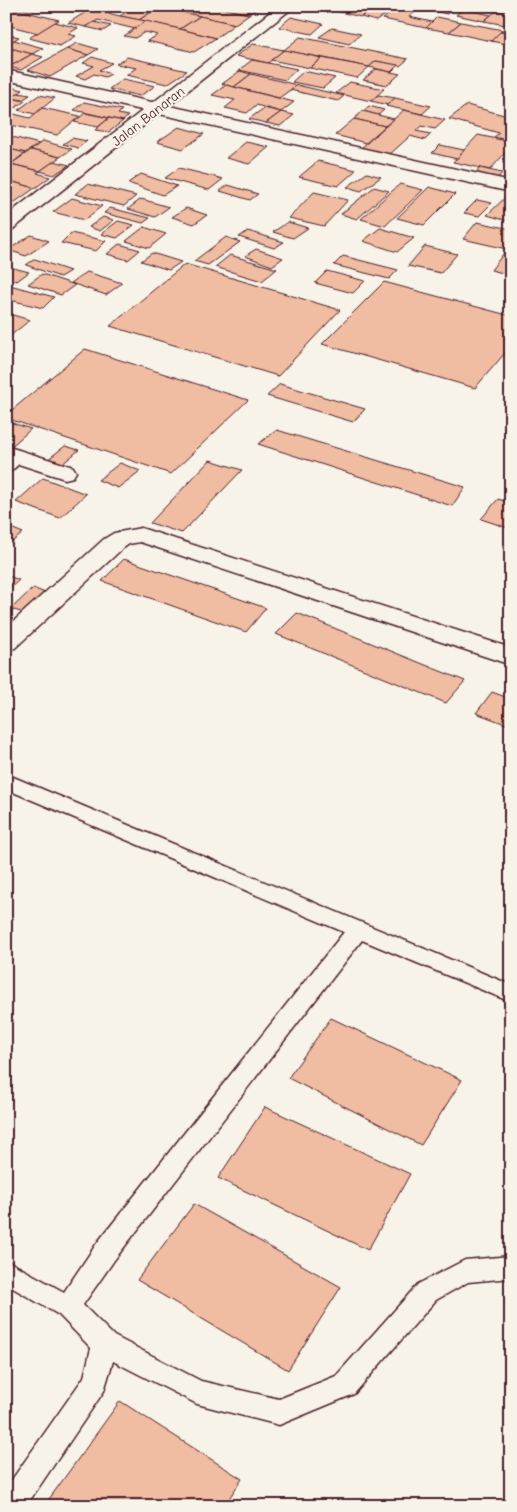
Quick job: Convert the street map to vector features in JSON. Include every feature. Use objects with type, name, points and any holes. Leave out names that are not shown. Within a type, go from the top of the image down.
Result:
[{"type":"street","name":"Jalan Banaran","points":[[6,225],[288,6]]},
{"type":"street","points":[[6,75],[504,186],[511,170]]},
{"type":"street","points":[[10,459],[65,472]]},
{"type":"street","points":[[6,642],[117,541],[130,535],[141,535],[511,657]]},
{"type":"lane","points":[[6,781],[511,994]]},
{"type":"lane","points":[[68,1307],[106,1251],[358,930]]},
{"type":"lane","points":[[6,1271],[68,1307],[105,1344],[197,1392],[279,1412],[345,1385],[427,1292],[465,1270],[511,1267]]},
{"type":"lane","points":[[10,1506],[95,1382],[105,1344]]},
{"type":"building","points":[[12,6],[38,6],[30,11]]},
{"type":"building","points":[[110,6],[117,8],[111,12],[93,7]]},
{"type":"building","points":[[135,6],[159,7],[139,20],[120,16]]},
{"type":"building","points":[[190,6],[213,6],[249,14],[235,24],[181,12]]},
{"type":"building","points":[[213,6],[261,6],[249,14]]},
{"type":"building","points":[[314,6],[349,6],[340,12]]},
{"type":"building","points":[[349,6],[377,6],[369,11]]},
{"type":"building","points":[[349,6],[369,11],[361,17],[340,12]]},
{"type":"building","points":[[399,6],[418,10],[409,17],[432,22],[426,28],[383,19]]},
{"type":"building","points":[[423,6],[457,6],[447,14],[420,8]]},
{"type":"building","points":[[6,7],[59,20],[38,33],[6,25]]},
{"type":"building","points":[[159,7],[200,16],[180,29],[139,20]]},
{"type":"building","points":[[91,9],[146,21],[135,29],[98,20],[86,27],[68,23]]},
{"type":"building","points":[[463,9],[491,15],[484,21],[456,15]]},
{"type":"building","points":[[369,11],[385,15],[376,21],[361,17]]},
{"type":"building","points":[[496,11],[511,14],[511,26],[484,21]]},
{"type":"building","points":[[200,16],[235,24],[216,38],[180,29]]},
{"type":"building","points":[[291,17],[323,24],[312,34],[279,27]]},
{"type":"building","points":[[437,17],[461,22],[449,32],[426,28]]},
{"type":"building","points":[[146,21],[216,38],[194,52],[147,41],[158,35],[145,32],[135,38],[124,36]]},
{"type":"building","points":[[55,22],[78,28],[68,34],[76,36],[60,46],[29,38]]},
{"type":"building","points":[[94,22],[111,26],[103,31],[86,27]]},
{"type":"building","points":[[461,22],[503,30],[491,41],[449,32]]},
{"type":"building","points":[[332,28],[361,34],[349,44],[319,37]]},
{"type":"building","points":[[500,32],[511,34],[511,45],[491,41]]},
{"type":"building","points":[[6,34],[19,37],[6,45]]},
{"type":"building","points":[[300,37],[408,59],[400,66],[376,61],[369,67],[284,50]]},
{"type":"building","points":[[14,40],[43,48],[32,54],[6,47]]},
{"type":"building","points":[[77,43],[98,49],[88,55],[67,49]]},
{"type":"building","points":[[253,44],[284,50],[268,63],[236,56]]},
{"type":"building","points":[[14,49],[32,54],[9,67],[6,66],[6,54]]},
{"type":"building","points":[[67,49],[88,55],[50,77],[28,70]]},
{"type":"building","points":[[284,50],[322,58],[310,68],[271,60]]},
{"type":"building","points":[[32,54],[43,57],[21,70],[9,67]]},
{"type":"building","points":[[92,57],[112,63],[99,70],[111,74],[105,77],[94,74],[85,79],[76,76],[94,66],[83,63]]},
{"type":"building","points":[[127,57],[187,71],[167,84],[126,75],[136,68],[116,64]]},
{"type":"building","points":[[322,58],[369,67],[357,78],[310,68]]},
{"type":"building","points":[[252,60],[297,69],[285,80],[239,70]]},
{"type":"building","points":[[376,61],[398,65],[391,72],[369,67]]},
{"type":"building","points":[[376,69],[400,74],[387,85],[363,80]]},
{"type":"building","points":[[240,71],[251,74],[234,87],[222,84]]},
{"type":"building","points":[[304,71],[335,78],[323,88],[292,82]]},
{"type":"building","points":[[251,74],[297,85],[279,98],[234,87]]},
{"type":"building","points":[[123,79],[155,86],[140,96],[109,89]]},
{"type":"building","points":[[350,82],[384,89],[371,101],[336,93]]},
{"type":"building","points":[[226,85],[294,102],[281,112],[256,105],[247,113],[225,108],[235,100],[212,95]]},
{"type":"building","points":[[297,85],[344,96],[338,101],[290,90]]},
{"type":"building","points":[[6,86],[23,90],[12,98],[6,97]]},
{"type":"building","points":[[18,93],[30,95],[22,100],[12,98]]},
{"type":"building","points":[[39,95],[55,98],[35,114],[18,110]]},
{"type":"building","points":[[378,95],[395,98],[388,105],[371,101]]},
{"type":"building","points":[[6,97],[25,101],[15,108],[6,106]]},
{"type":"building","points":[[395,98],[431,106],[422,114],[386,106]]},
{"type":"building","points":[[84,102],[122,110],[118,114],[128,116],[123,121],[74,110]]},
{"type":"building","points":[[467,105],[511,117],[511,141],[494,137],[499,133],[449,119]]},
{"type":"building","points":[[369,106],[384,110],[378,115],[363,111]]},
{"type":"building","points":[[42,108],[80,116],[57,135],[6,124],[6,116],[10,113],[30,118]]},
{"type":"building","points":[[264,108],[281,112],[266,123],[249,119]]},
{"type":"building","points":[[404,110],[445,120],[435,129],[421,126],[416,131],[431,134],[425,140],[410,136],[388,156],[360,149]]},
{"type":"building","points":[[363,111],[394,119],[385,126],[354,119]]},
{"type":"building","points":[[281,112],[294,115],[280,126],[266,123]]},
{"type":"building","points":[[85,113],[109,118],[98,127],[74,122]]},
{"type":"building","points":[[109,118],[123,121],[109,132],[95,130]]},
{"type":"building","points":[[354,119],[385,126],[366,143],[335,135]]},
{"type":"building","points":[[179,127],[204,134],[183,149],[157,142]]},
{"type":"building","points":[[478,135],[511,142],[511,146],[490,170],[453,162]]},
{"type":"building","points":[[9,136],[39,144],[25,153],[6,148],[6,138]]},
{"type":"building","points":[[72,138],[87,141],[78,148],[63,144]]},
{"type":"building","points":[[43,141],[72,149],[60,157],[31,150]]},
{"type":"building","points":[[246,142],[269,147],[249,164],[226,158]]},
{"type":"building","points":[[440,145],[464,150],[457,159],[432,153]]},
{"type":"building","points":[[6,148],[25,153],[11,164],[6,163]]},
{"type":"building","points":[[31,150],[60,157],[40,171],[11,164]]},
{"type":"building","points":[[54,161],[69,165],[54,175],[40,171]]},
{"type":"building","points":[[318,161],[356,170],[338,186],[299,177]]},
{"type":"building","points":[[6,163],[40,171],[37,173],[50,177],[35,188],[6,180]]},
{"type":"building","points":[[179,168],[223,179],[209,190],[165,178]]},
{"type":"building","points":[[480,168],[502,173],[497,179],[475,174]]},
{"type":"building","points":[[367,173],[381,177],[361,191],[347,187]]},
{"type":"building","points":[[141,174],[177,186],[163,195],[128,183]]},
{"type":"building","points":[[6,180],[35,188],[15,202],[6,199]]},
{"type":"building","points":[[88,184],[136,196],[124,206],[75,194]]},
{"type":"building","points":[[400,184],[423,190],[385,226],[361,219]]},
{"type":"building","points":[[228,185],[258,194],[250,200],[220,191]]},
{"type":"building","points":[[374,187],[389,191],[357,219],[341,214]]},
{"type":"building","points":[[429,187],[455,194],[424,225],[397,218]]},
{"type":"building","points":[[314,192],[348,200],[324,226],[289,218]]},
{"type":"building","points":[[508,195],[511,196],[511,218],[508,221],[487,215]]},
{"type":"building","points":[[72,198],[102,206],[84,220],[53,212]]},
{"type":"building","points":[[141,199],[169,207],[155,217],[128,209]]},
{"type":"building","points":[[477,200],[492,203],[479,216],[464,213]]},
{"type":"building","points":[[110,208],[150,218],[143,223],[104,213]]},
{"type":"building","points":[[186,208],[207,215],[194,224],[172,217]]},
{"type":"building","points":[[103,217],[114,220],[100,231],[89,227]]},
{"type":"building","points":[[118,221],[134,225],[117,238],[101,234]]},
{"type":"building","points":[[288,222],[308,228],[293,238],[273,232]]},
{"type":"building","points":[[477,222],[511,229],[511,250],[463,239]]},
{"type":"building","points":[[144,227],[166,234],[149,248],[126,241]]},
{"type":"building","points":[[380,228],[414,238],[397,252],[363,241]]},
{"type":"building","points":[[248,231],[284,242],[274,248],[239,237]]},
{"type":"building","points":[[71,233],[106,241],[96,251],[61,243]]},
{"type":"building","points":[[31,235],[49,241],[26,256],[8,250]]},
{"type":"building","points":[[226,237],[240,242],[208,265],[194,261]]},
{"type":"building","points":[[119,244],[140,250],[128,260],[107,254]]},
{"type":"building","points":[[425,246],[457,254],[441,273],[408,266]]},
{"type":"building","points":[[256,249],[283,258],[272,266],[245,256]]},
{"type":"building","points":[[507,249],[511,250],[511,269],[507,274],[491,270]]},
{"type":"building","points":[[152,253],[181,262],[169,270],[141,261]]},
{"type":"building","points":[[230,255],[277,269],[262,281],[215,267]]},
{"type":"building","points":[[343,256],[398,270],[389,279],[334,265]]},
{"type":"building","points":[[35,259],[70,271],[60,277],[26,265]]},
{"type":"building","points":[[185,264],[340,310],[278,376],[110,326]]},
{"type":"building","points":[[6,266],[29,272],[17,281],[6,278]]},
{"type":"building","points":[[327,271],[365,281],[353,293],[315,283]]},
{"type":"building","points":[[87,272],[122,283],[106,295],[71,283]]},
{"type":"building","points":[[42,274],[75,285],[61,295],[28,284]]},
{"type":"building","points":[[384,282],[511,316],[511,346],[475,388],[322,344]]},
{"type":"building","points":[[6,284],[54,297],[43,308],[6,299]]},
{"type":"building","points":[[6,313],[30,320],[10,336],[6,334]]},
{"type":"building","points":[[85,349],[248,400],[171,474],[6,418],[6,415]]},
{"type":"building","points":[[280,384],[365,409],[353,422],[267,396]]},
{"type":"building","points":[[9,422],[31,429],[6,451],[6,425]]},
{"type":"building","points":[[277,430],[465,487],[452,506],[258,444]]},
{"type":"building","points":[[65,446],[79,450],[61,465],[47,460]]},
{"type":"building","points":[[210,460],[242,470],[182,533],[150,523]]},
{"type":"building","points":[[120,463],[140,471],[118,488],[98,480]]},
{"type":"building","points":[[43,478],[86,494],[60,518],[16,502]]},
{"type":"building","points":[[498,499],[511,503],[511,529],[481,519]]},
{"type":"building","points":[[6,526],[23,533],[7,546],[6,546]]},
{"type":"building","points":[[124,559],[266,608],[246,632],[102,581]]},
{"type":"building","points":[[6,575],[19,580],[6,592]]},
{"type":"building","points":[[33,588],[50,595],[30,615],[11,609]]},
{"type":"building","points":[[297,613],[465,681],[446,703],[276,634]]},
{"type":"building","points":[[492,692],[511,699],[511,726],[476,713]]},
{"type":"building","points":[[331,1018],[462,1080],[421,1145],[288,1078]]},
{"type":"building","points":[[265,1107],[410,1174],[368,1250],[218,1178]]},
{"type":"building","points":[[194,1204],[341,1287],[288,1370],[137,1280]]},
{"type":"building","points":[[120,1401],[242,1479],[224,1506],[44,1506]]}]
